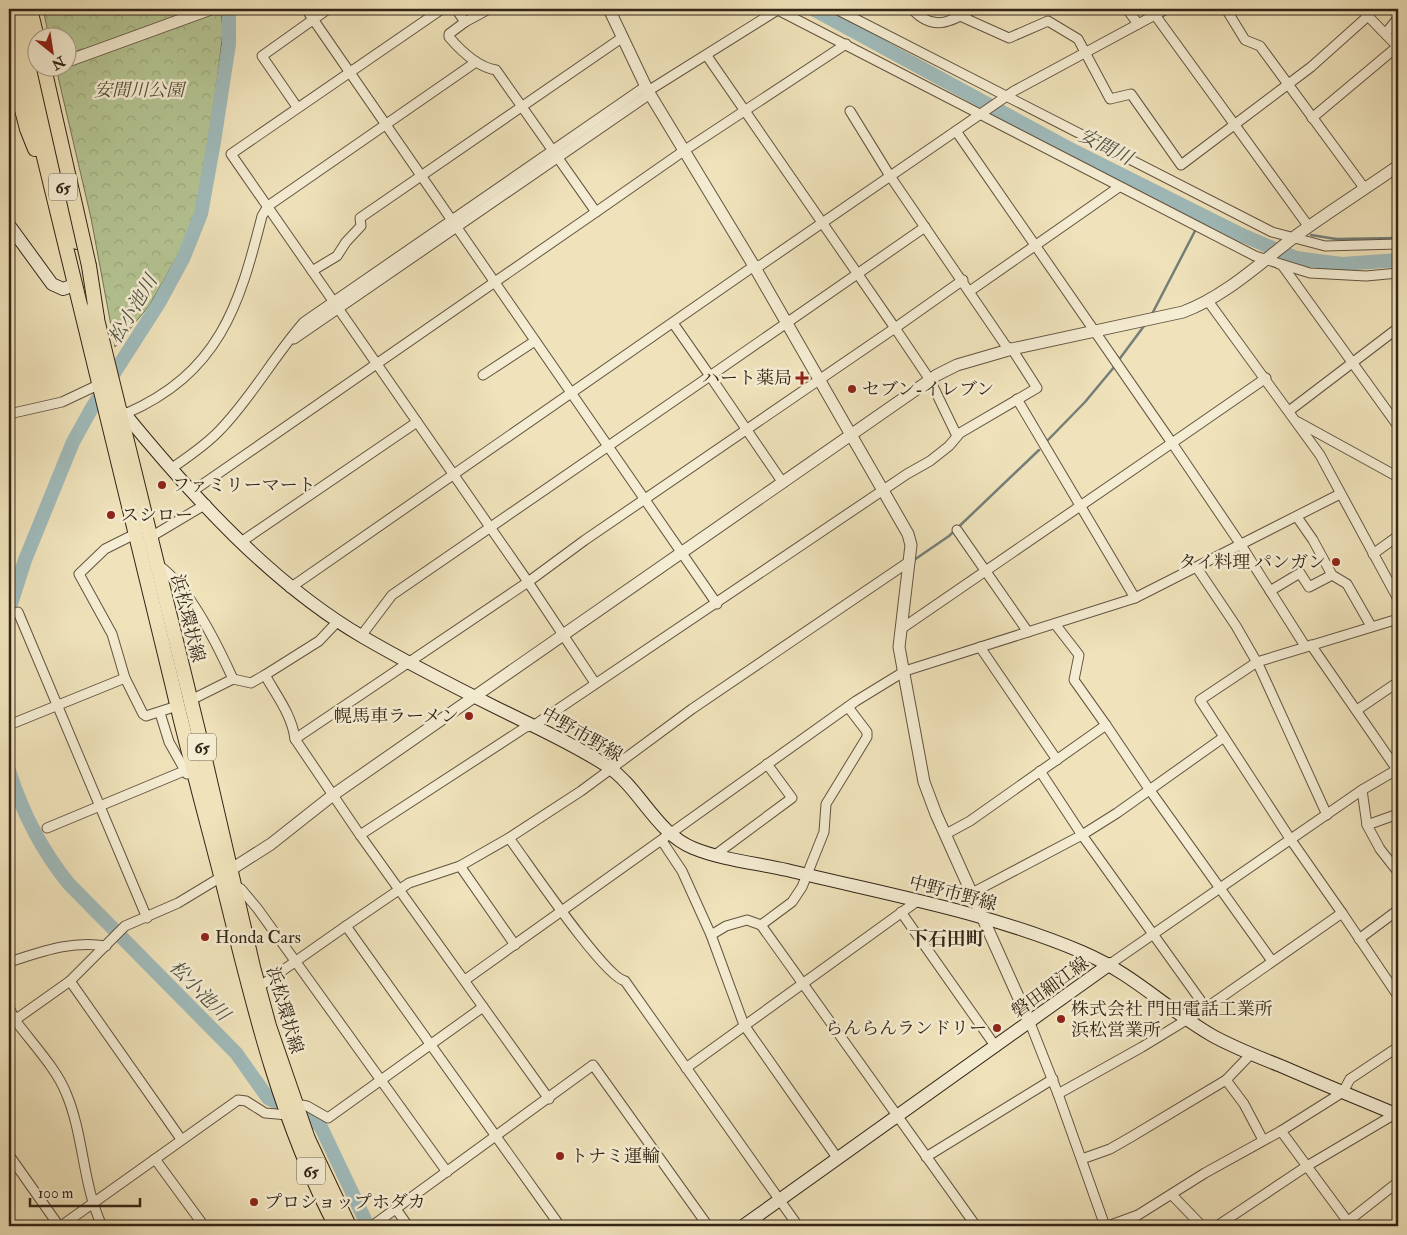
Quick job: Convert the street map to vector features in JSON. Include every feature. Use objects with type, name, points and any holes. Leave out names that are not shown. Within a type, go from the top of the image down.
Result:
[{"type":"main road","name":"浜松環状線","points":[[21,9],[28,66]]},
{"type":"main road","points":[[30,9],[35,28]]},
{"type":"main road","name":"浜松環状線","points":[[9,13],[28,71]]},
{"type":"main road","name":"65","points":[[9,60],[28,73]]},
{"type":"main road","name":"浜松環状線","points":[[29,78],[27,129],[56,206],[74,285],[104,387],[122,411],[183,704],[195,781],[225,873],[234,885],[288,1106],[303,1125],[350,1226]]},
{"type":"main road","name":"浜松環状線","points":[[30,78],[97,318],[108,365],[103,404],[135,534],[183,704],[225,873],[266,1051],[323,1202],[336,1226]]},
{"type":"main road","points":[[30,78],[89,266],[97,318]]},
{"type":"main road","points":[[9,224],[44,274],[58,288],[63,290],[74,285]]},
{"type":"main road","points":[[103,404],[122,411]]},
{"type":"main road","name":"中野市野線","points":[[122,411],[241,542],[290,588],[361,636],[475,697],[576,747],[611,769],[638,796],[666,838],[714,855],[807,875],[985,919],[1078,950],[1110,964]]},
{"type":"main road","name":"磐田細江線","points":[[743,1226],[1030,1023],[1110,964],[1137,981],[1186,1020],[1216,1037],[1251,1054],[1396,1114]]},
{"type":"street","points":[[78,57],[211,9]]},
{"type":"street","points":[[306,9],[717,604]]},
{"type":"street","points":[[297,107],[262,56],[328,9]]},
{"type":"street","points":[[442,9],[231,154],[528,582],[595,683]]},
{"type":"street","points":[[456,9],[465,22]]},
{"type":"street","points":[[489,9],[465,22],[449,34],[449,37],[476,62],[496,70],[596,212]]},
{"type":"street","points":[[609,9],[648,90],[754,266],[908,534],[911,545],[910,561],[899,647],[905,671],[924,782],[1030,1023],[1053,1079],[1107,1226],[1138,1215],[1281,1131],[1343,1092],[1350,1078],[1398,1047]]},
{"type":"street","points":[[456,224],[552,149],[707,56],[778,9],[1243,251],[1310,273],[1333,275],[1398,273]]},
{"type":"street","points":[[836,9],[1272,232],[1325,246],[1398,244]]},
{"type":"street","points":[[912,9],[925,22],[933,24],[960,16],[973,9]]},
{"type":"street","points":[[1127,9],[1138,24]]},
{"type":"street","points":[[290,588],[754,266],[761,265],[1005,96],[1166,9]]},
{"type":"street","points":[[1226,9],[1245,40],[1260,46],[1365,189]]},
{"type":"street","points":[[1312,118],[1398,47],[1361,9]]},
{"type":"street","points":[[1155,15],[1310,227]]},
{"type":"street","points":[[960,16],[1009,38],[1048,21],[1078,39],[1110,99],[1131,94],[1181,165],[1311,67],[1368,16]]},
{"type":"street","points":[[1386,33],[1398,18]]},
{"type":"street","points":[[312,272],[338,256],[346,242],[361,226],[360,218],[623,37]]},
{"type":"street","points":[[193,491],[685,150],[846,44]]},
{"type":"street","points":[[707,56],[930,380],[957,436]]},
{"type":"street","points":[[122,411],[173,387],[190,372],[216,342],[230,320],[244,283],[262,216],[268,206],[476,62]]},
{"type":"street","points":[[172,468],[220,430],[266,373],[282,347],[304,322],[336,305],[558,158],[648,90]]},
{"type":"street","points":[[360,835],[526,726],[533,726],[930,461],[949,446],[957,436],[1037,388],[1012,348],[1006,346],[963,280],[890,176],[850,111]]},
{"type":"street","points":[[956,130],[1172,443],[1270,591],[1308,646],[1357,710],[1398,770],[1362,790],[1110,964]]},
{"type":"street","points":[[12,1022],[70,981],[125,926],[178,903],[270,844],[333,795],[930,380],[957,365],[1012,348],[1183,312],[1208,300],[1398,166]]},
{"type":"street","points":[[970,291],[1118,187]]},
{"type":"street","points":[[361,636],[392,595],[925,227]]},
{"type":"street","points":[[1267,259],[1282,265],[1398,426]]},
{"type":"street","points":[[295,739],[528,582],[963,280]]},
{"type":"street","points":[[1208,300],[1320,455],[1373,554],[1396,587],[1398,599]]},
{"type":"street","points":[[673,323],[783,483]]},
{"type":"street","points":[[1289,410],[1398,328]]},
{"type":"street","points":[[483,374],[535,341]]},
{"type":"street","points":[[901,629],[1266,378]]},
{"type":"street","points":[[9,414],[62,402],[104,387]]},
{"type":"street","points":[[1016,399],[1078,506],[1135,598]]},
{"type":"street","points":[[241,542],[417,422]]},
{"type":"street","points":[[1297,422],[1398,477]]},
{"type":"street","points":[[465,980],[563,912],[848,707],[905,671],[1135,598],[1340,494]]},
{"type":"street","points":[[149,538],[206,504]]},
{"type":"street","points":[[1297,517],[1313,540],[1332,575],[1347,584],[1371,626]]},
{"type":"street","points":[[957,530],[1028,632]]},
{"type":"street","points":[[135,534],[105,549],[79,574],[112,634],[125,678],[142,714],[146,716],[183,704],[234,679],[250,683],[319,641],[338,621]]},
{"type":"street","points":[[1373,554],[1398,536]]},
{"type":"street","points":[[259,987],[409,883],[460,866],[509,838],[611,769],[692,709],[910,561]]},
{"type":"street","points":[[155,563],[167,570],[213,636],[234,679]]},
{"type":"street","points":[[1197,568],[1236,626],[1257,662],[1327,815]]},
{"type":"street","points":[[1270,591],[1300,573],[1309,587],[1332,575]]},
{"type":"street","points":[[18,612],[147,918]]},
{"type":"street","points":[[1397,993],[1291,840],[1200,700],[1257,662],[1398,619]]},
{"type":"street","points":[[1055,624],[1079,655],[1074,680],[1149,789],[1272,960]]},
{"type":"street","points":[[980,647],[1057,760]]},
{"type":"street","points":[[265,675],[288,714],[295,739],[360,835],[548,1099]]},
{"type":"street","points":[[9,725],[125,678]]},
{"type":"street","points":[[1357,710],[1398,682]]},
{"type":"street","points":[[761,925],[792,902],[802,887],[824,832],[826,804],[867,737],[867,732],[848,707]]},
{"type":"street","points":[[160,713],[169,742],[184,771],[195,781]]},
{"type":"street","points":[[946,834],[970,820],[1106,725]]},
{"type":"street","points":[[972,892],[1082,835],[1118,813],[1224,737]]},
{"type":"street","points":[[714,855],[792,798],[767,764]]},
{"type":"street","points":[[47,828],[184,771]]},
{"type":"street","points":[[1040,771],[1082,835],[1206,1008]]},
{"type":"street","points":[[1362,790],[1367,825],[1380,849],[1398,872]]},
{"type":"street","points":[[1367,825],[1398,814]]},
{"type":"street","points":[[509,838],[600,961],[619,980],[625,982],[798,1226]]},
{"type":"street","points":[[666,838],[711,935],[744,1025],[838,1158]]},
{"type":"street","points":[[460,866],[514,945]]},
{"type":"street","points":[[234,885],[241,889],[257,908],[447,1172]]},
{"type":"street","points":[[686,1068],[801,983],[916,902]]},
{"type":"street","points":[[1359,939],[1398,910]]},
{"type":"street","points":[[901,912],[996,1047]]},
{"type":"street","points":[[1058,1094],[1142,1047],[1206,1008],[1272,960],[1342,913]]},
{"type":"street","points":[[711,935],[726,926],[747,920],[761,925],[976,1226]]},
{"type":"street","points":[[346,926],[560,1226]]},
{"type":"street","points":[[9,962],[56,947],[109,942]]},
{"type":"street","points":[[70,981],[181,1139]]},
{"type":"street","points":[[9,1007],[12,1022],[65,1090],[73,1116],[92,1203],[102,1226]]},
{"type":"street","points":[[9,1155],[60,1226],[238,1100],[246,1101],[266,1113],[288,1106],[307,1106],[328,1118],[379,1079],[483,1007]]},
{"type":"street","points":[[1082,1159],[1110,1149],[1132,1137],[1226,1080],[1251,1054]]},
{"type":"street","points":[[373,1225],[593,1065],[708,1226]]},
{"type":"street","points":[[926,1156],[1053,1079]]},
{"type":"street","points":[[1226,1080],[1244,1104],[1263,1140]]},
{"type":"street","points":[[1217,1226],[1307,1166],[1396,1114]]},
{"type":"street","points":[[1281,1131],[1347,1225],[1398,1182]]},
{"type":"street","points":[[155,1159],[204,1226]]},
{"type":"street","points":[[1172,1195],[1200,1226]]},
{"type":"street","points":[[396,1209],[408,1226]]},
{"type":"green space","name":"安間川公園","points":[[43,9],[221,9],[223,32],[206,171],[198,208],[186,241],[149,306],[115,347],[91,218],[58,78],[78,78],[78,28],[47,28]]},
{"type":"waterway","name":"松小池川","points":[[9,610],[25,560],[73,442],[93,406],[159,303],[183,259],[201,214],[229,44],[229,9]]},
{"type":"waterway","name":"安間川","points":[[813,9],[1068,148],[1242,235],[1296,258],[1342,264],[1398,260]]},
{"type":"waterway","points":[[1163,20],[1161,17],[1176,9]]},
{"type":"waterway","points":[[1198,224],[1203,216]]},
{"type":"waterway","points":[[1152,314],[1196,229]]},
{"type":"waterway","points":[[1311,235],[1336,239],[1398,238]]},
{"type":"waterway","points":[[1118,361],[1144,326]]},
{"type":"waterway","points":[[1047,441],[1085,402],[1115,366]]},
{"type":"waterway","points":[[914,560],[949,536],[1039,450]]},
{"type":"waterway","name":"松小池川","points":[[9,771],[20,801],[34,830],[50,858],[69,884],[236,1053],[268,1098],[320,1125],[368,1226]]},
{"type":"place","name":"ハート薬局","points":[[802,378]]},
{"type":"place","name":"セブン-イレブン","points":[[852,389]]},
{"type":"place","name":"ファミリーマート","points":[[162,485]]},
{"type":"place","name":"スシロー","points":[[111,515]]},
{"type":"place","name":"タイ料理 パンガン","points":[[1336,562]]},
{"type":"place","name":"幌馬車ラーメン","points":[[469,716]]},
{"type":"place","name":"Honda Cars","points":[[205,937]]},
{"type":"place","name":"株式会社 門田電話工業所 浜松営業所","points":[[1061,1019]]},
{"type":"place","name":"らんらんランドリー","points":[[997,1028]]},
{"type":"place","name":"トナミ運輸","points":[[560,1156]]},
{"type":"place","name":"プロショップホダカ","points":[[254,1202]]},
{"type":"district","name":"下石田町","points":[[947,938]]}]
